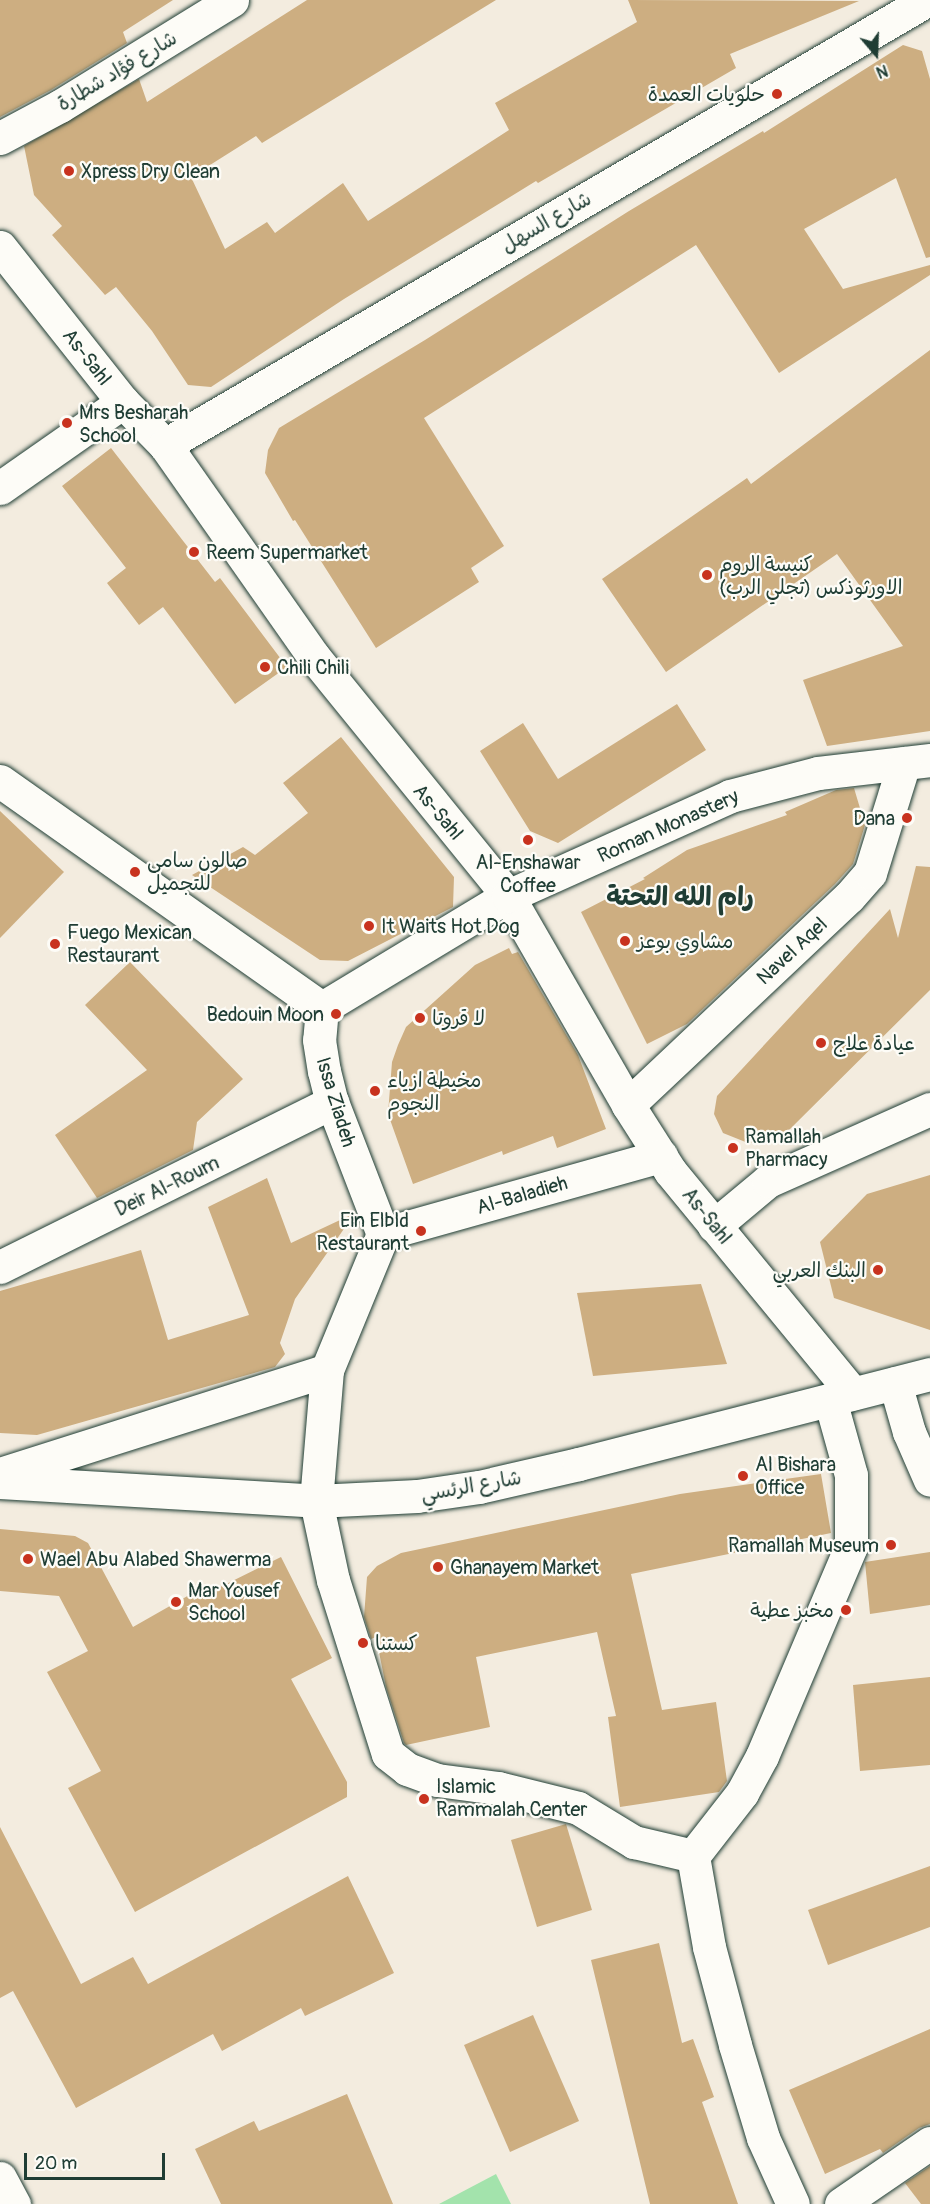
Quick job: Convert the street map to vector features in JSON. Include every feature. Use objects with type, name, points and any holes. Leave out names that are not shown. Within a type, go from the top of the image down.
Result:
[{"type":"street","name":"شارع فؤاد شطارة","points":[[0,138],[60,106],[232,0]]},
{"type":"street","name":"شارع السهل","points":[[165,445],[927,0]]},
{"type":"street","name":"As-Sahl","points":[[0,247],[123,402],[165,445],[314,657],[508,896],[628,1105],[661,1156],[842,1397]]},
{"type":"street","points":[[0,488],[123,402]]},
{"type":"street","name":"Roman Monastery","points":[[322,1008],[508,896],[730,796],[818,773],[917,762]]},
{"type":"street","name":"Navel Aqel","points":[[628,1105],[849,897],[870,873],[917,762]]},
{"type":"street","points":[[0,780],[322,1008]]},
{"type":"street","name":"Issa Ziadeh","points":[[322,1008],[319,1040],[332,1102],[383,1234]]},
{"type":"street","name":"Deir Al-Roum","points":[[0,1267],[332,1102]]},
{"type":"street","points":[[714,1226],[768,1181],[930,1109]]},
{"type":"street","name":"Al-Baladieh","points":[[383,1234],[661,1156]]},
{"type":"street","points":[[383,1234],[327,1370],[316,1501],[333,1580],[388,1754],[407,1769],[437,1780],[498,1788],[578,1808],[634,1842],[693,1856]]},
{"type":"street","points":[[0,1474],[327,1370]]},
{"type":"street","name":"شارع الرئسي","points":[[0,1482],[316,1501],[417,1496],[478,1487],[930,1374]]},
{"type":"street","points":[[895,1383],[909,1432],[930,1480]]},
{"type":"street","points":[[793,2204],[763,2138],[735,2045],[709,1947],[693,1856],[742,1793],[762,1756],[851,1546],[851,1476],[842,1397]]},
{"type":"street","points":[[841,2204],[930,2143]]},
{"type":"street","points":[[0,2178],[14,2204]]},
{"type":"green space","points":[[496,2174],[511,2204],[439,2204]]},
{"type":"building","points":[[0,0],[173,0],[123,32],[127,43],[51,90],[0,117]]},
{"type":"building","points":[[307,0],[496,0],[262,143],[256,136],[191,177],[225,249],[267,222],[275,233],[343,183],[368,221],[509,130],[495,103],[637,22],[628,0],[859,1],[730,54],[736,68],[538,183],[536,181],[344,299],[211,387],[188,385],[152,331],[116,287],[105,295],[52,235],[62,226],[34,195],[24,146],[139,79],[147,102]]},
{"type":"building","points":[[903,45],[922,51],[930,79],[930,257],[926,258],[896,178],[804,229],[843,289],[930,265],[930,275],[779,373],[696,245],[424,418],[504,546],[471,568],[479,582],[376,648],[295,520],[293,521],[265,473],[268,450],[279,428],[425,340],[629,211],[763,131],[764,133]]},
{"type":"building","points":[[930,350],[930,731],[827,746],[803,680],[903,646],[837,554],[666,672],[602,579],[747,478],[751,484]]},
{"type":"building","points":[[111,448],[215,582],[220,578],[287,667],[235,704],[163,607],[139,625],[107,583],[126,568],[62,486]]},
{"type":"building","points":[[677,704],[706,750],[558,843],[530,831],[480,751],[523,723],[558,779]]},
{"type":"building","points":[[341,737],[454,877],[453,907],[348,961],[320,960],[192,875],[243,847],[255,855],[308,813],[283,783]]},
{"type":"building","points":[[854,788],[865,825],[853,864],[835,884],[687,1024],[647,1044],[581,912],[645,879],[643,878],[687,850],[787,815],[785,812],[836,790]]},
{"type":"building","points":[[0,811],[64,872],[0,938]]},
{"type":"building","name":"عيادة علاج","points":[[916,866],[930,867],[930,990],[786,1133],[766,1141],[748,1143],[723,1133],[714,1114],[717,1096],[890,909],[898,938]]},
{"type":"building","points":[[509,948],[512,954],[518,952],[578,1055],[606,1129],[557,1148],[553,1136],[503,1155],[502,1151],[413,1184],[388,1114],[392,1062],[398,1045],[406,1027],[475,965]]},
{"type":"building","points":[[130,962],[243,1079],[197,1122],[193,1150],[97,1198],[55,1135],[147,1070],[85,1005]]},
{"type":"building","name":"البنك العربي","points":[[930,1175],[930,1330],[834,1298],[820,1242],[867,1194]]},
{"type":"building","points":[[267,1178],[291,1243],[355,1213],[295,1299],[280,1343],[285,1354],[275,1367],[37,1435],[0,1433],[0,1291],[141,1250],[168,1340],[249,1315],[208,1207]]},
{"type":"building","points":[[701,1284],[727,1364],[593,1376],[577,1293]]},
{"type":"building","points":[[821,1474],[831,1533],[631,1574],[662,1710],[716,1702],[727,1781],[719,1792],[620,1807],[608,1717],[616,1716],[597,1632],[476,1657],[490,1727],[406,1745],[404,1743],[386,1687],[376,1637],[371,1639],[364,1617],[367,1577],[377,1566],[401,1553],[680,1494]]},
{"type":"building","points":[[0,1529],[75,1536],[88,1543],[133,1627],[191,1594],[194,1600],[281,1557],[332,1658],[291,1679],[347,1782],[347,1797],[135,1912],[68,1788],[101,1771],[47,1672],[88,1651],[59,1596],[0,1591]]},
{"type":"building","points":[[930,1552],[930,1605],[870,1614],[865,1562]]},
{"type":"building","points":[[930,1677],[930,1765],[860,1771],[853,1685]]},
{"type":"building","points":[[566,1824],[592,1910],[537,1927],[511,1840]]},
{"type":"building","points":[[0,1827],[81,1984],[133,1957],[148,1984],[348,1876],[394,1973],[305,2016],[301,2008],[222,2051],[213,2034],[76,2108],[13,1991],[0,1998]]},
{"type":"building","points":[[930,1866],[930,1927],[828,1965],[808,1910]]},
{"type":"building","points":[[659,1943],[682,2043],[693,2039],[714,2097],[702,2102],[738,2204],[650,2204],[591,1960]]},
{"type":"building","points":[[533,2015],[579,2121],[510,2152],[464,2045]]},
{"type":"building","points":[[930,2029],[930,2124],[919,2128],[883,2153],[880,2149],[825,2174],[789,2090]]},
{"type":"building","points":[[347,2094],[393,2204],[221,2204],[195,2149],[254,2121],[259,2131]]},
{"type":"building","points":[[930,2166],[930,2204],[921,2204],[905,2183]]},
{"type":"place","name":"حلويات العمدة","points":[[777,94]]},
{"type":"place","name":"Xpress Dry Clean","points":[[69,171]]},
{"type":"place","name":"Mrs Besharah School","points":[[67,423]]},
{"type":"place","name":"Reem Supermarket","points":[[194,552]]},
{"type":"place","name":"كنيسة الروم الاورثوذكس (تجلي الرب)","points":[[707,575]]},
{"type":"place","name":"Chili Chili","points":[[265,667]]},
{"type":"place","name":"Dana","points":[[907,818]]},
{"type":"place","name":"Al-Enshawar Coffee","points":[[528,840]]},
{"type":"place","name":"صالون سامى للتجميل","points":[[135,872]]},
{"type":"place","name":"It Waits Hot Dog","points":[[369,926]]},
{"type":"place","name":"مشاوي بوعز","points":[[625,941]]},
{"type":"place","name":"Fuego Mexican Restaurant","points":[[55,944]]},
{"type":"place","name":"Bedouin Moon","points":[[336,1014]]},
{"type":"place","name":"لا قروتا","points":[[420,1018]]},
{"type":"place","name":"عيادة علاج","points":[[821,1043]]},
{"type":"place","name":"مخيطة ازياء النجوم","points":[[375,1091]]},
{"type":"place","name":"Ramallah Pharmacy","points":[[733,1148]]},
{"type":"place","name":"Ein Elbld Restaurant","points":[[421,1231]]},
{"type":"place","name":"البنك العربي","points":[[878,1270]]},
{"type":"place","name":"Al Bishara Office","points":[[743,1476]]},
{"type":"place","name":"Ramallah Museum","points":[[891,1545]]},
{"type":"place","name":"Wael Abu Alabed Shawerma","points":[[28,1559]]},
{"type":"place","name":"Ghanayem Market","points":[[438,1567]]},
{"type":"place","name":"Mar Yousef School","points":[[176,1602]]},
{"type":"place","name":"مخبز عطية","points":[[846,1610]]},
{"type":"place","name":"كستنا","points":[[363,1643]]},
{"type":"place","name":"Islamic Rammalah Center","points":[[424,1799]]},
{"type":"district","name":"رام الله التحتة","points":[[680,898]]}]
